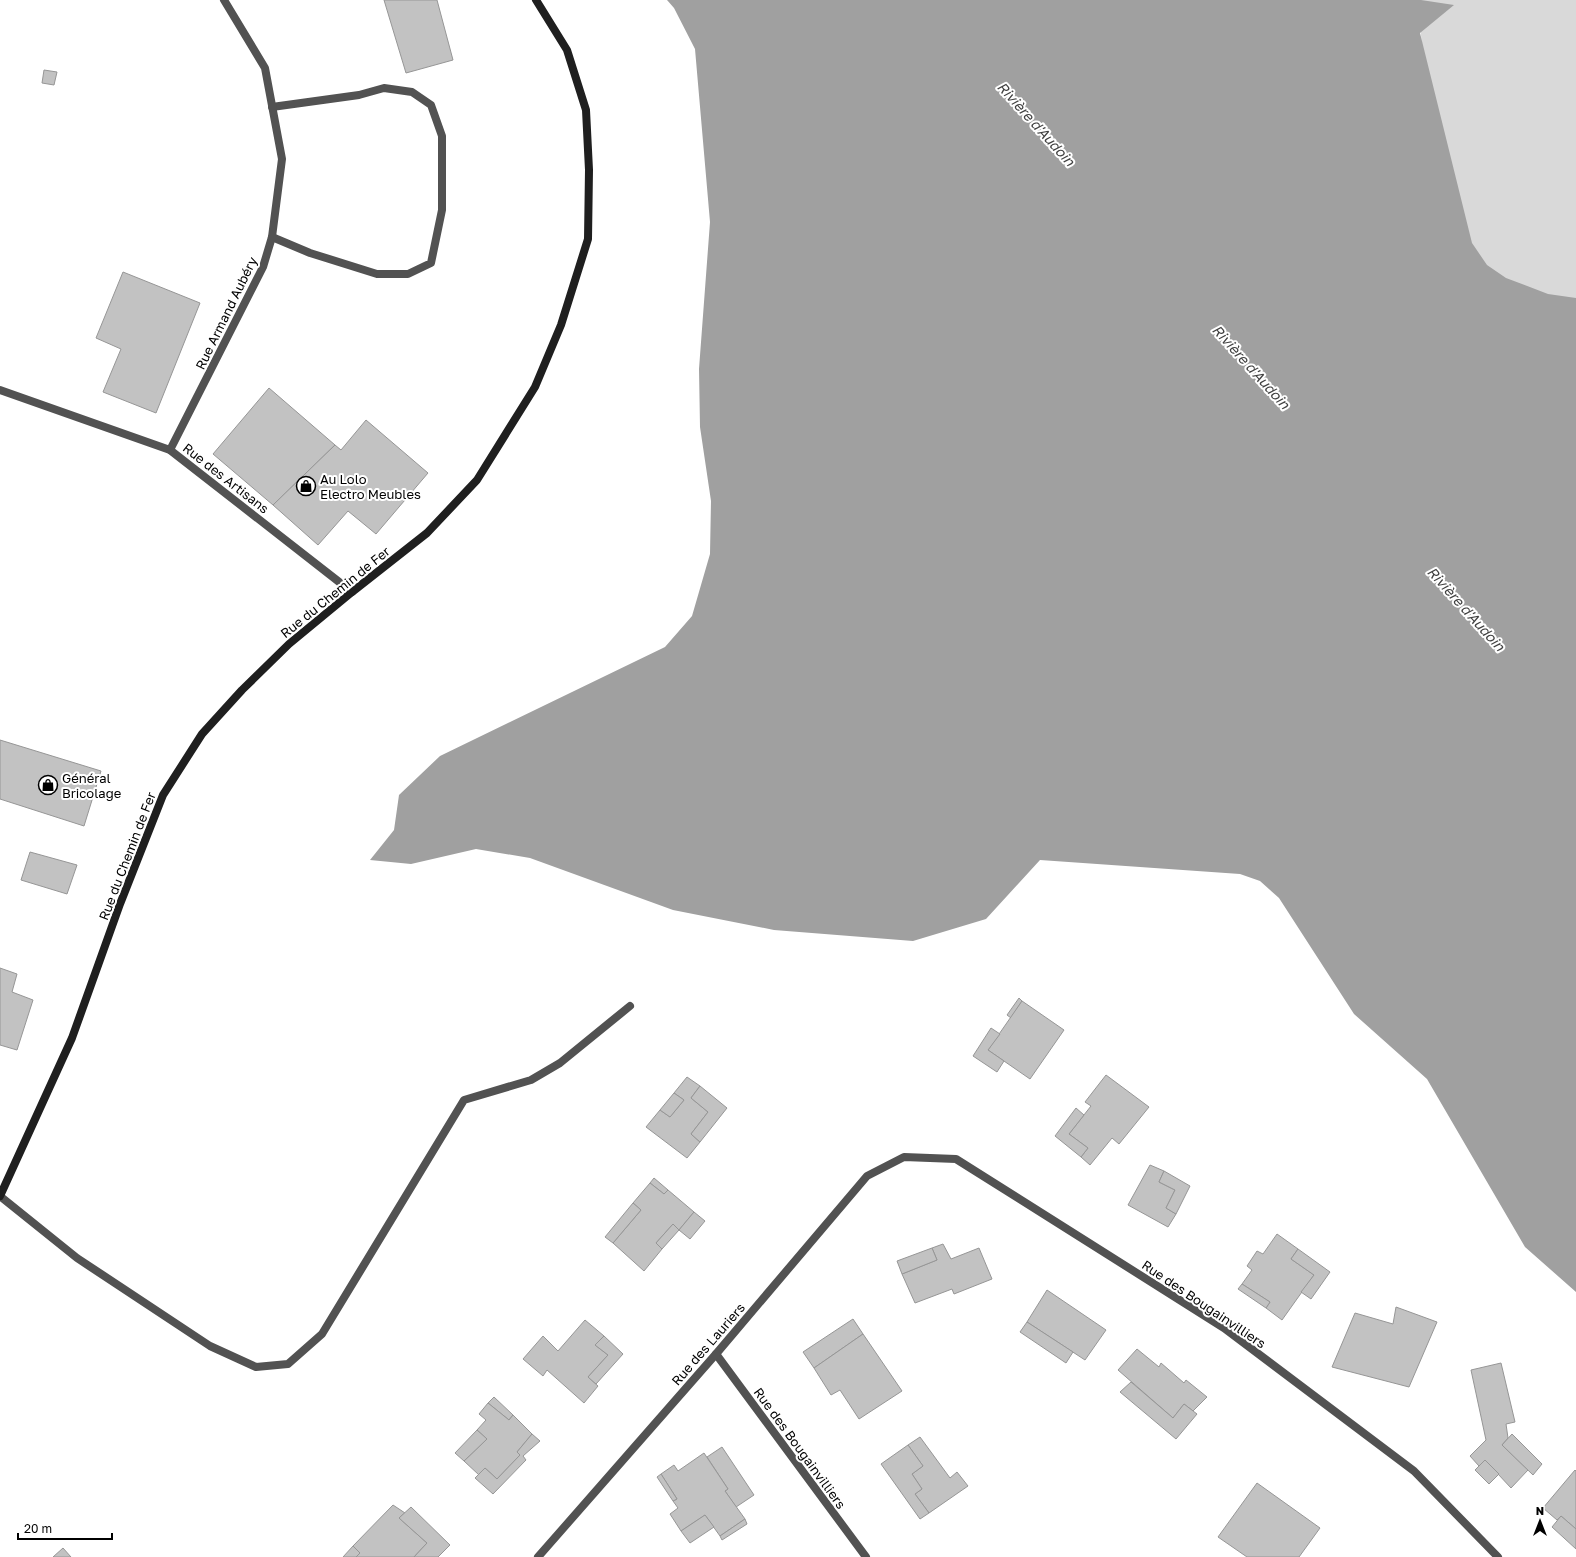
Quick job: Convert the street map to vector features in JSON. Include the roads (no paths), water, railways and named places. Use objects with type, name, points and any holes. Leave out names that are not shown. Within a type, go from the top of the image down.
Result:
[{"type":"main road","name":"Rue du Chemin de Fer","points":[[0,1196],[72,1038],[120,904],[163,795],[202,734],[242,690],[289,644],[427,533],[477,480],[535,387],[561,325],[588,239],[589,170],[586,110],[567,50],[536,0]]},
{"type":"street","name":"Rue Armand Aubéry","points":[[170,450],[264,267],[272,237],[282,159],[265,68],[224,0]]},
{"type":"street","points":[[272,107],[359,95],[384,88],[412,92],[431,105],[442,136],[442,210],[431,263],[408,274],[377,274],[310,253],[272,237]]},
{"type":"street","name":"Rue des Artisans","points":[[0,390],[170,450],[352,592]]},
{"type":"street","points":[[0,1196],[77,1258],[210,1346],[256,1367],[288,1364],[322,1334],[464,1100],[532,1080],[554,1067],[630,1006]]},
{"type":"street","name":"Rue des Lauriers","points":[[538,1557],[716,1354],[866,1176],[904,1157]]},
{"type":"street","name":"Rue des Bougainvilliers","points":[[904,1157],[956,1159],[1224,1328],[1414,1471],[1498,1557]]},
{"type":"street","name":"Rue des Bougainvilliers","points":[[716,1354],[866,1557]]},
{"type":"water","name":"Rivière d'Audoin","points":[[667,0],[1421,0],[1454,5],[1420,33],[1472,243],[1487,265],[1506,278],[1548,294],[1576,298],[1576,1292],[1525,1247],[1427,1079],[1354,1014],[1279,898],[1260,881],[1240,874],[1040,860],[986,919],[913,941],[774,930],[673,910],[530,858],[476,849],[411,864],[370,860],[394,830],[399,795],[440,756],[665,647],[692,616],[710,554],[711,501],[700,427],[699,369],[710,222],[695,49],[674,8]]},
{"type":"place","name":"Au Lolo Electro Meubles","points":[[306,486]]},
{"type":"place","name":"Général Bricolage","points":[[48,785]]}]
